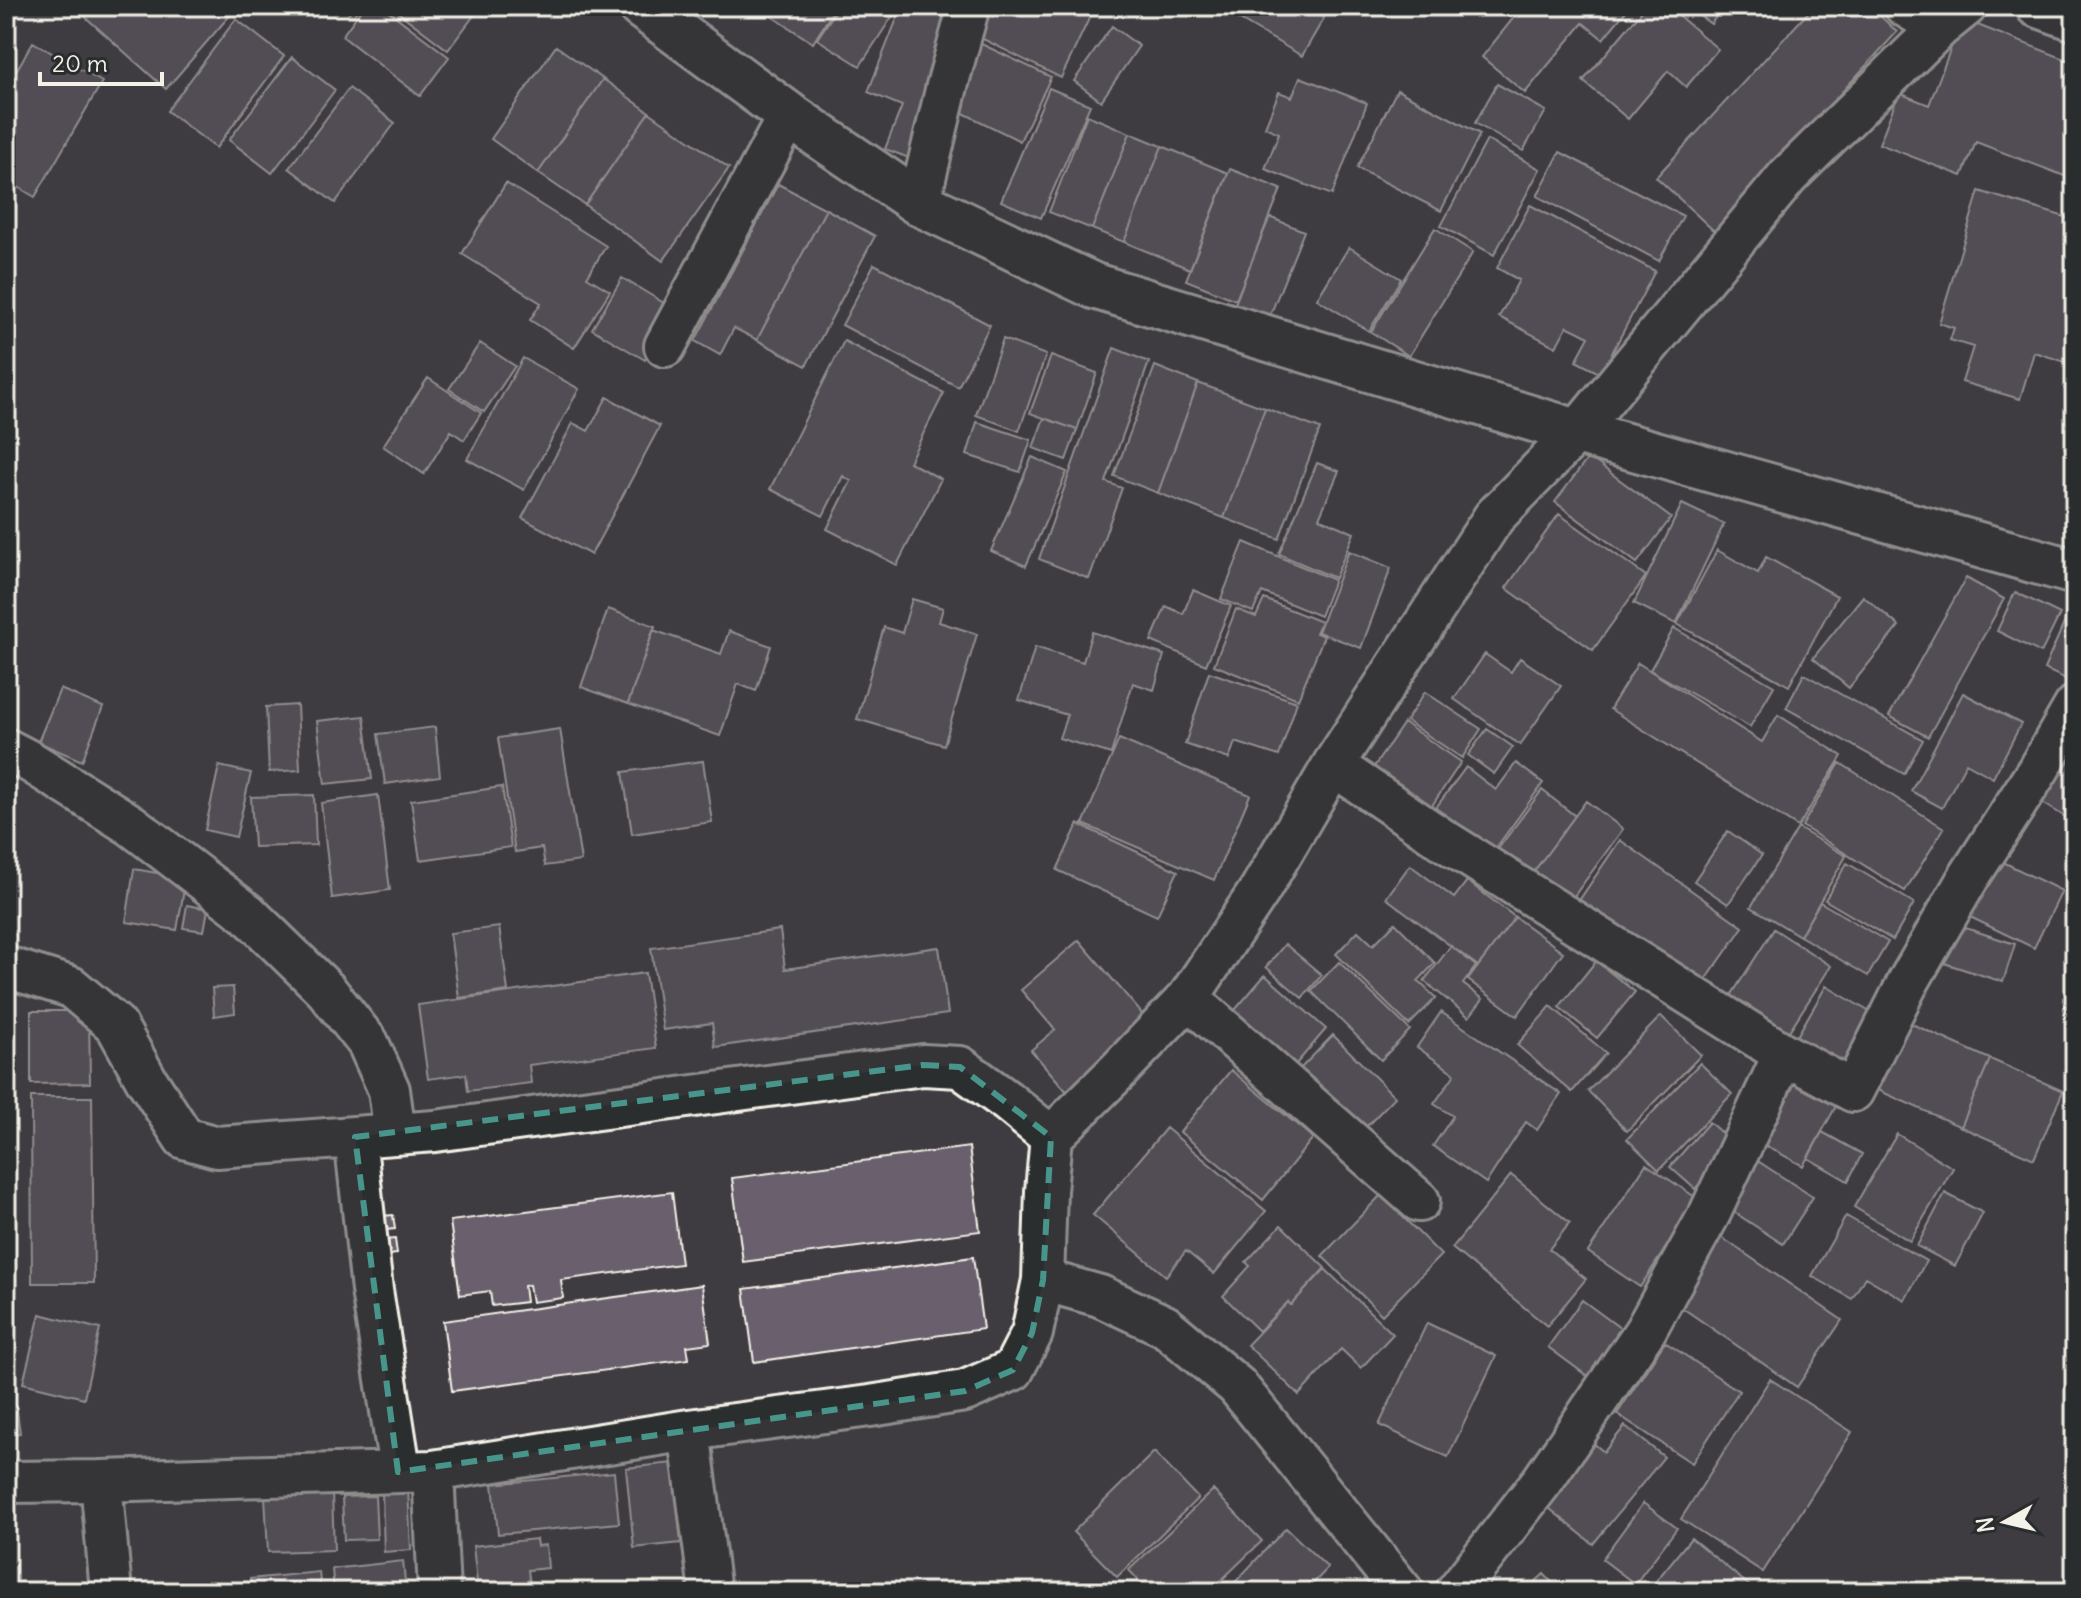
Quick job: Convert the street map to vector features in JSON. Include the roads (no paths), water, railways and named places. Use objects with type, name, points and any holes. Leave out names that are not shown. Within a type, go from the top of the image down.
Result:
[{"type":"street","points":[[641,6],[789,115],[919,203],[1094,286],[1577,432],[2071,562]]},
{"type":"street","points":[[919,203],[969,6]]},
{"type":"street","points":[[1905,6],[1953,17]]},
{"type":"street","points":[[2036,6],[2075,20]]},
{"type":"street","points":[[6,1482],[415,1472],[965,1391],[1013,1370],[1032,1333],[1043,1280],[1051,1137],[1188,998],[1260,890],[1333,765],[1494,517],[1577,432],[1788,176],[1953,17]]},
{"type":"street","points":[[665,346],[789,115]]},
{"type":"street","points":[[1333,765],[1442,839],[1784,1054],[1853,1091],[1914,971],[2075,706]]},
{"type":"street","points":[[6,749],[131,825],[248,914],[326,990],[368,1043],[389,1090],[395,1134]]},
{"type":"street","points":[[6,967],[71,987],[116,1025],[184,1138],[217,1147],[395,1134],[923,1065],[960,1067],[1051,1137]]},
{"type":"street","points":[[1188,998],[1419,1201]]},
{"type":"street","points":[[1456,1592],[1543,1480],[1645,1331],[1710,1213],[1784,1054]]},
{"type":"street","points":[[355,1137],[372,1290],[398,1456],[415,1472],[439,1592]]},
{"type":"street","points":[[1043,1280],[1100,1296],[1165,1326],[1237,1386],[1403,1592]]},
{"type":"street","points":[[689,1430],[710,1592]]},
{"type":"street","points":[[101,1481],[111,1592]]}]
